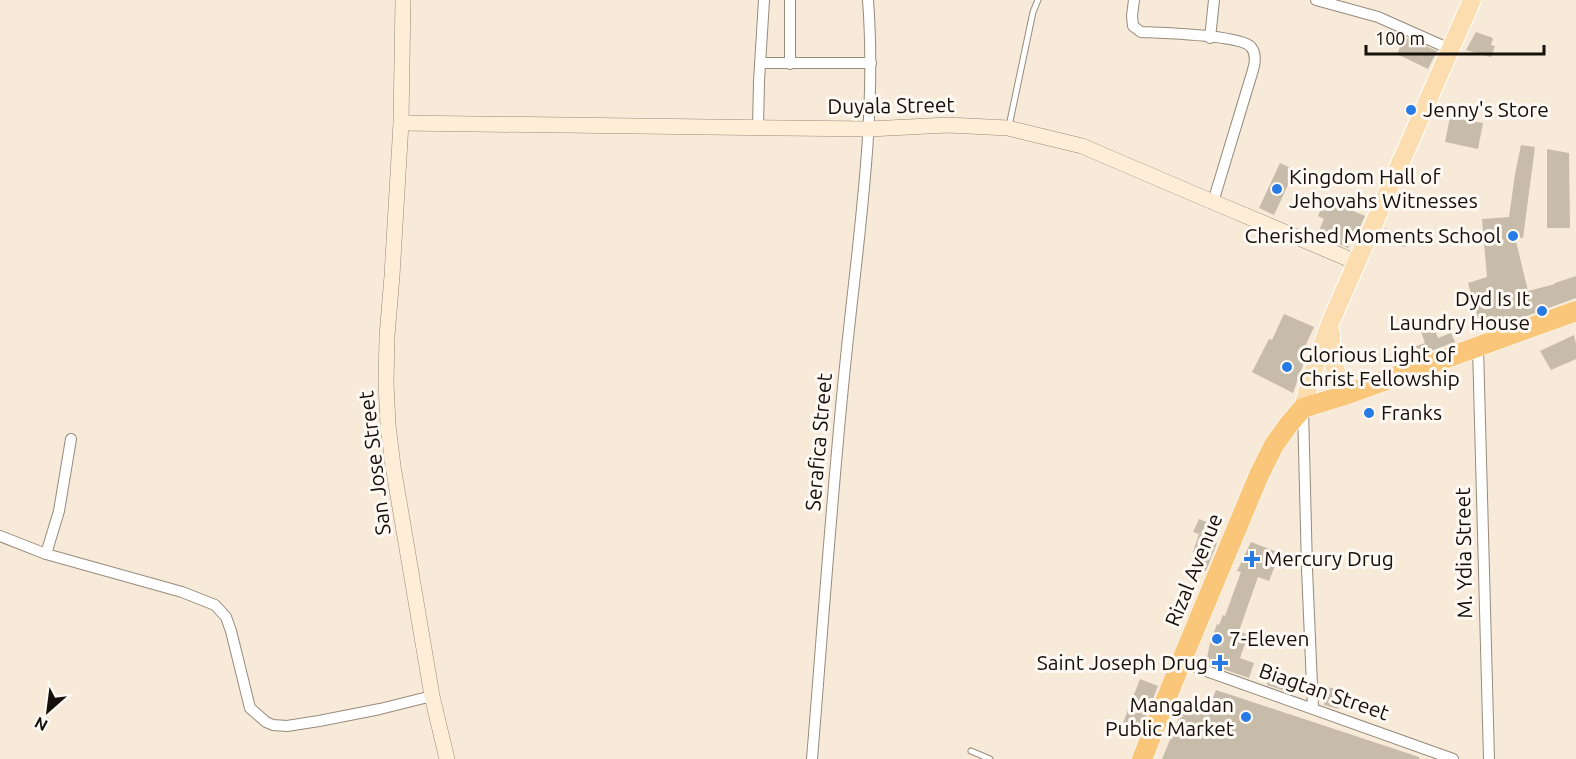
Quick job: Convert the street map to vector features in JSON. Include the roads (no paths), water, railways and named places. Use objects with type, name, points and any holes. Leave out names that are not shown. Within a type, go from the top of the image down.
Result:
[{"type":"highway","points":[[1303,408],[1576,311]]},
{"type":"highway","name":"Rizal Avenue","points":[[1142,759],[1259,475],[1274,445],[1288,424],[1303,408]]},
{"type":"main road","points":[[1303,408],[1310,380],[1331,321],[1472,0]]},
{"type":"main road","points":[[1331,321],[1331,351],[1342,396]]},
{"type":"street","name":"San Jose Street","points":[[403,0],[401,123],[387,336],[388,425],[432,696],[447,759]]},
{"type":"street","points":[[758,128],[764,0]]},
{"type":"street","points":[[790,0],[790,64]]},
{"type":"street","name":"Serafica Street","points":[[812,759],[839,424],[869,129],[871,35],[868,0]]},
{"type":"street","points":[[1134,0],[1133,26],[1141,32],[1232,39],[1251,46],[1254,52],[1256,61],[1213,202]]},
{"type":"street","points":[[1210,38],[1214,0]]},
{"type":"street","points":[[1316,0],[1378,17],[1450,49]]},
{"type":"street","points":[[760,63],[871,63]]},
{"type":"street","name":"Duyala Street","points":[[401,123],[869,129],[948,125],[1008,128],[1082,146],[1356,262]]},
{"type":"street","name":"M. Ydia Street","points":[[1478,347],[1489,759]]},
{"type":"street","points":[[1303,408],[1313,708]]},
{"type":"street","points":[[46,554],[59,511],[71,439]]},
{"type":"street","points":[[0,536],[46,554],[182,592],[215,605],[226,617],[231,631],[250,708],[273,725],[287,726],[319,721],[432,696]]},
{"type":"street","name":"Biagtan Street","points":[[1181,662],[1454,759]]},
{"type":"lane","points":[[1008,128],[1033,12],[1038,0]]},
{"type":"lane","points":[[970,751],[990,759]]},
{"type":"place","name":"Jenny's Store","points":[[1411,110]]},
{"type":"place","name":"Kingdom Hall of Jehovahs Witnesses","points":[[1277,189]]},
{"type":"place","name":"Cherished Moments School","points":[[1513,236]]},
{"type":"place","name":"Dyd Is It Laundry House","points":[[1542,311]]},
{"type":"place","name":"Glorious Light of Christ Fellowship","points":[[1287,367]]},
{"type":"place","name":"Franks","points":[[1369,413]]},
{"type":"place","name":"Mercury Drug","points":[[1252,559]]},
{"type":"place","name":"7-Eleven","points":[[1217,639]]},
{"type":"place","name":"Saint Joseph Drug","points":[[1220,663]]},
{"type":"place","name":"Mangaldan Public Market","points":[[1246,717]]}]
